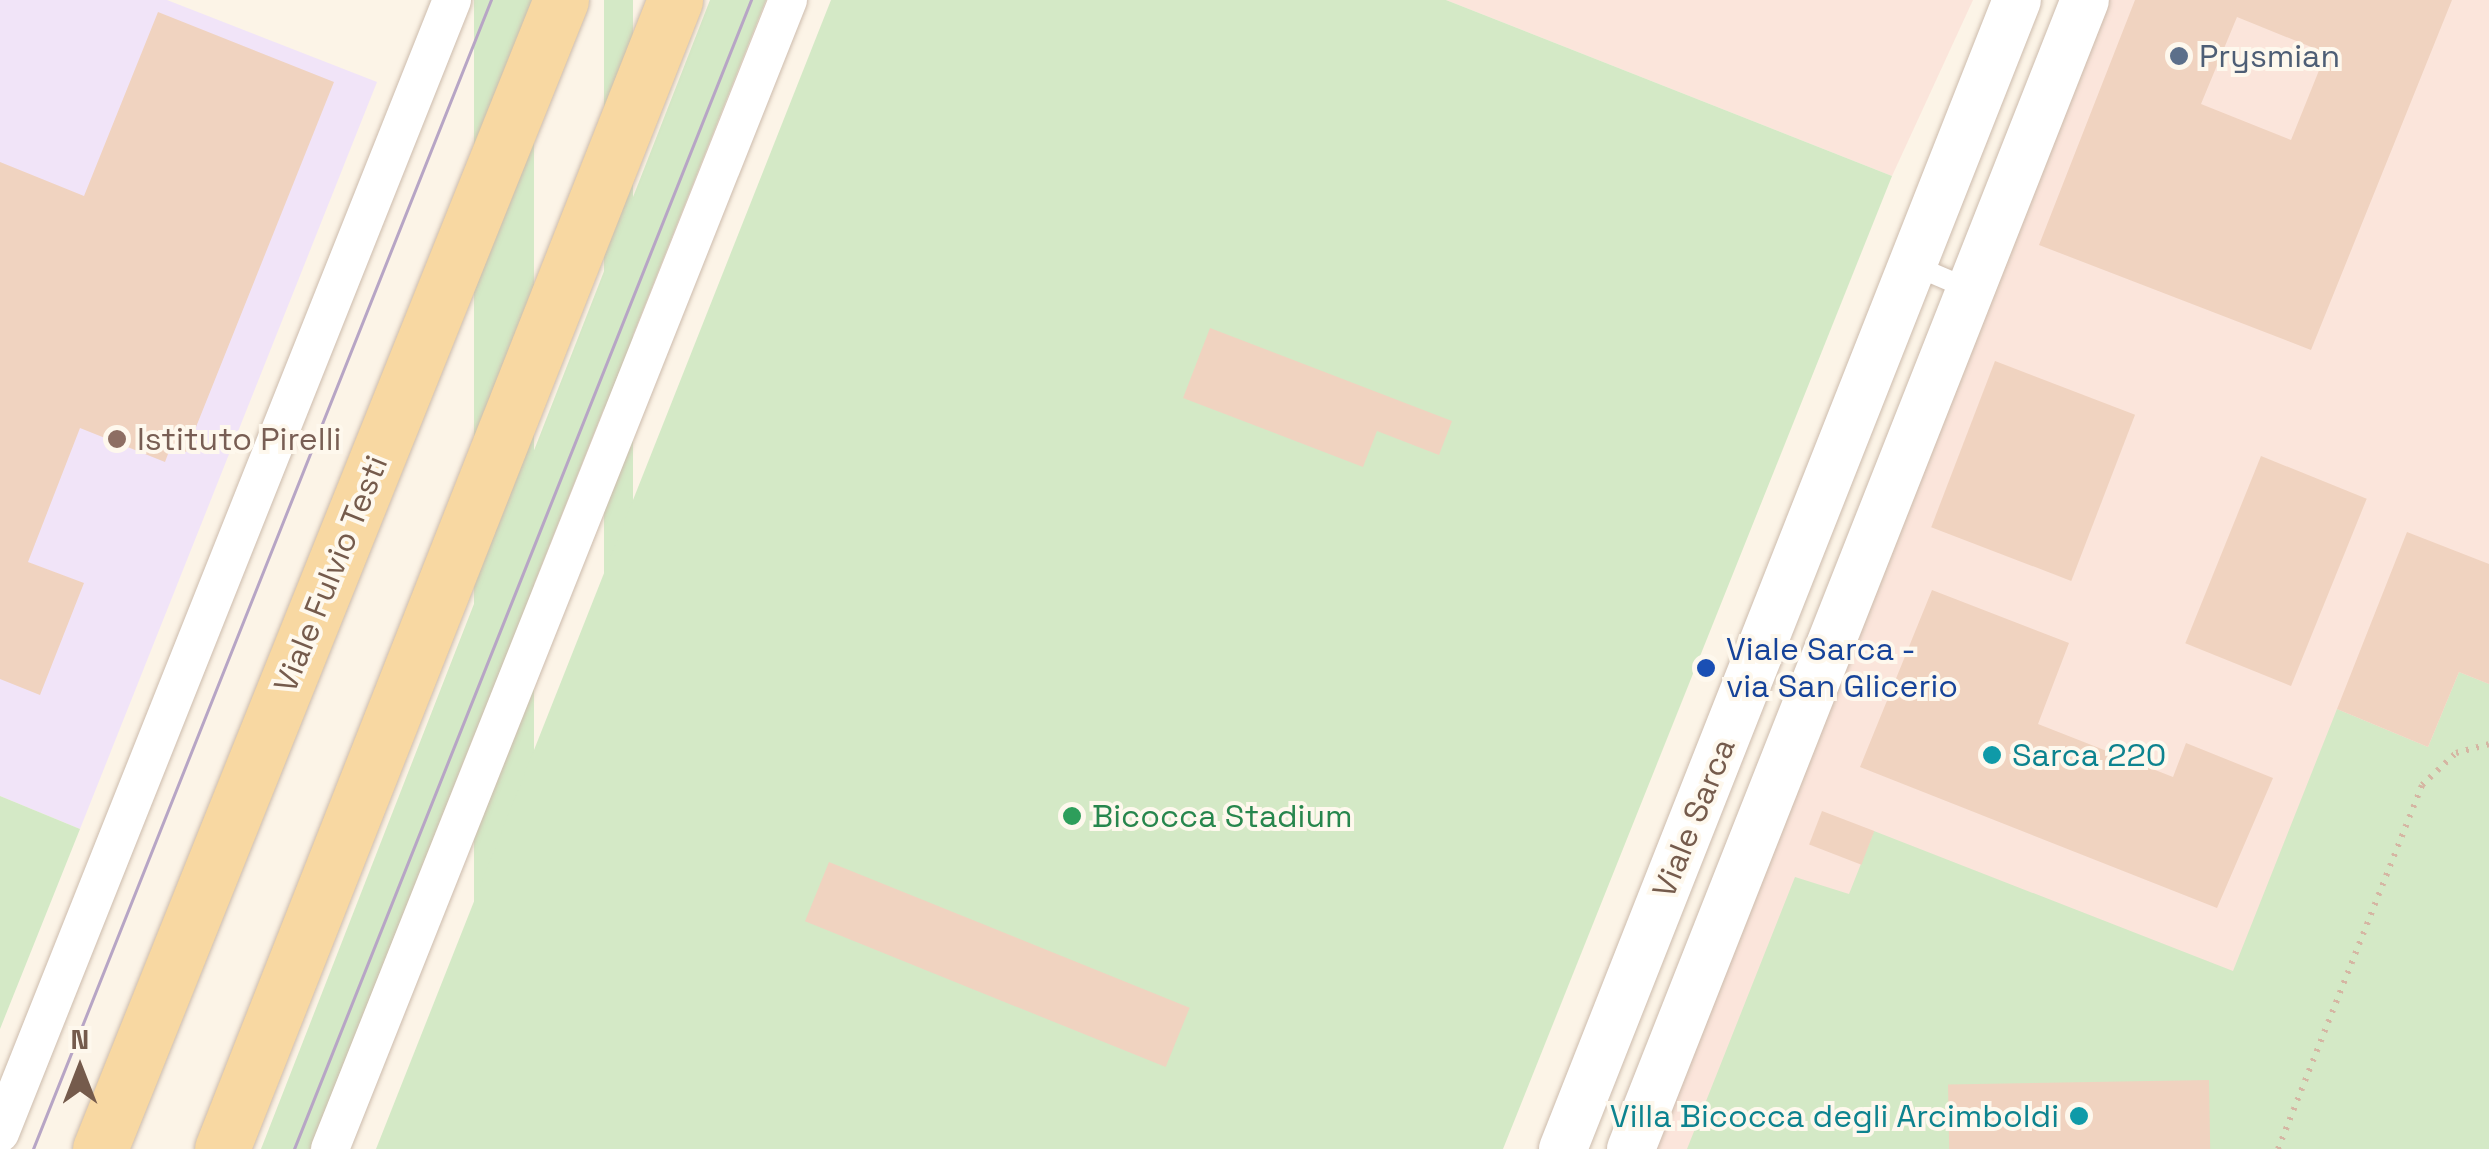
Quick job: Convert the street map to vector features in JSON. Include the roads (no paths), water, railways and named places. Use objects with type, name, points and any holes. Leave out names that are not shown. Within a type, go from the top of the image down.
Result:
[{"type":"main road","name":"Viale Fulvio Testi","points":[[100,1149],[561,0]]},
{"type":"main road","points":[[222,1149],[676,0]]},
{"type":"street","points":[[0,1133],[452,0]]},
{"type":"street","points":[[330,1149],[788,0]]},
{"type":"street","name":"Viale Sarca","points":[[1564,1149],[2017,0]]},
{"type":"street","name":"Viale Sarca","points":[[1631,1149],[2085,0]]},
{"type":"lane","points":[[1913,265],[1969,289]]},
{"type":"tram line","points":[[33,1149],[491,0]]},
{"type":"tram line","points":[[294,1149],[751,0]]},
{"type":"place","name":"Prysmian","points":[[2179,56]]},
{"type":"place","name":"Istituto Pirelli","points":[[117,439]]},
{"type":"place","name":"Viale Sarca - via San Glicerio","points":[[1706,668]]},
{"type":"place","name":"Sarca 220","points":[[1992,755]]},
{"type":"place","name":"Bicocca Stadium","points":[[1072,816]]},
{"type":"place","name":"Villa Bicocca degli Arcimboldi","points":[[2079,1116]]}]
